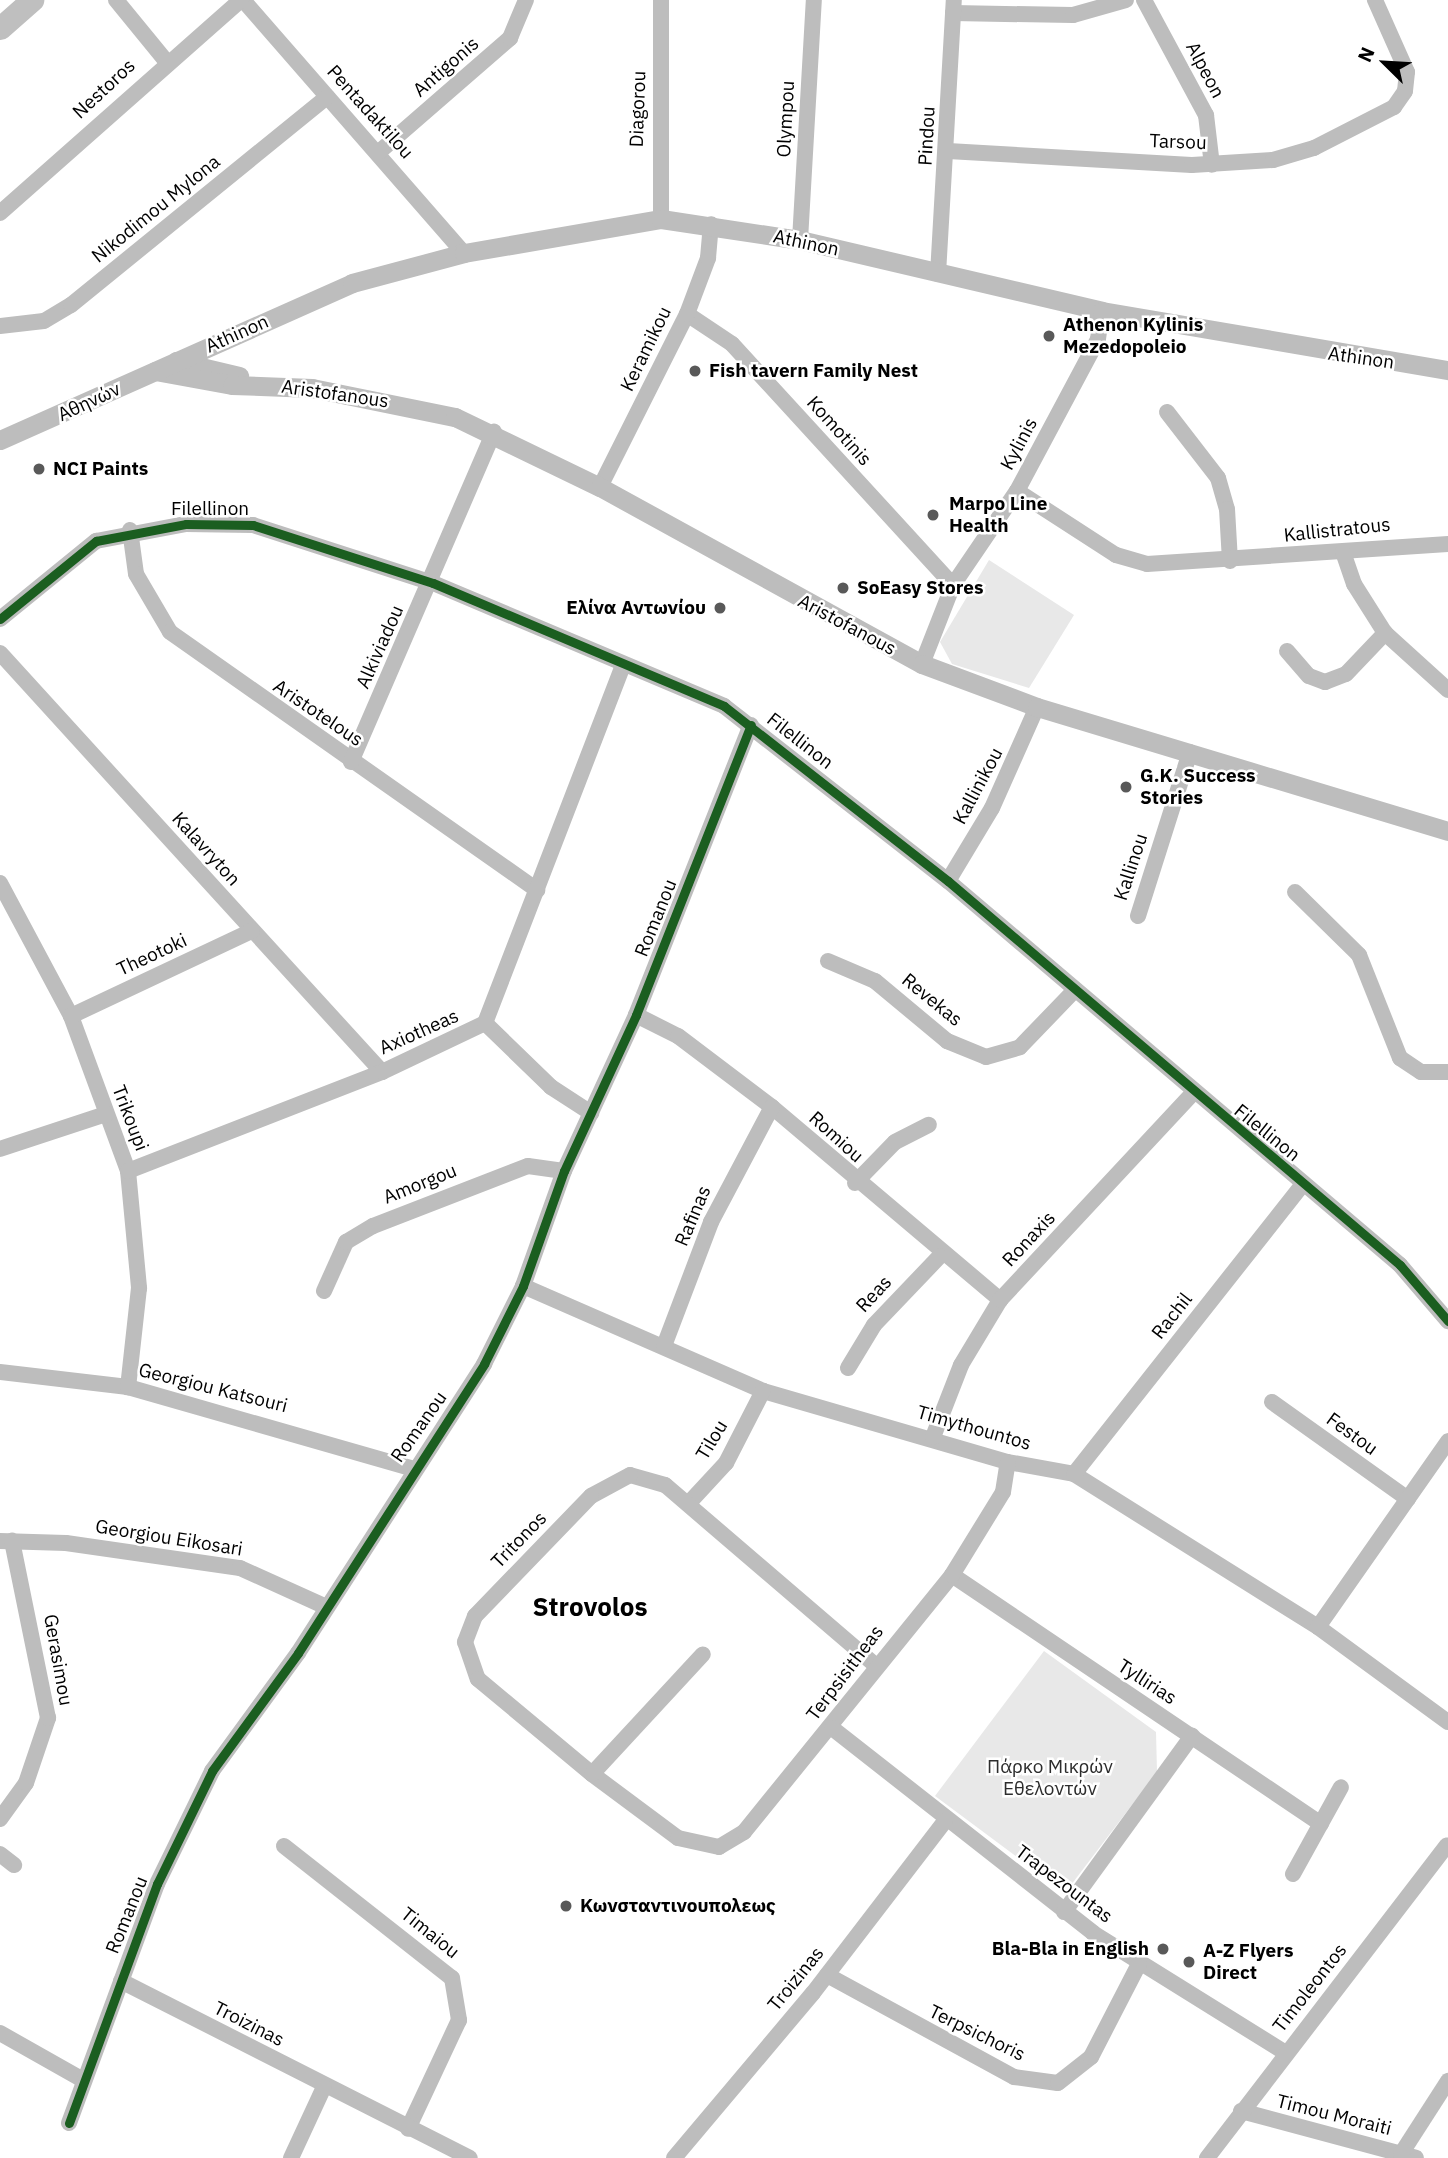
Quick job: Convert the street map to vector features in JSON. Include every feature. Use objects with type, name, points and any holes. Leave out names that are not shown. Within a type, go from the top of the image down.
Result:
[{"type":"main road","points":[[0,28],[32,0]]},
{"type":"street","points":[[116,0],[166,61]]},
{"type":"street","name":"Nestoros","points":[[0,213],[166,61],[242,0]]},
{"type":"street","name":"Pentadaktilou","points":[[242,0],[379,152],[464,253]]},
{"type":"street","name":"Diagorou","points":[[661,0],[661,219]]},
{"type":"street","name":"Olympou","points":[[800,240],[814,0]]},
{"type":"street","points":[[954,6],[1073,15],[1126,0]]},
{"type":"street","name":"Alpeon","points":[[1144,0],[1206,115],[1212,165]]},
{"type":"street","name":"Tarsou","points":[[948,151],[1212,165],[1273,160],[1314,148],[1394,107],[1405,91],[1407,72],[1375,0]]},
{"type":"street","name":"Antigonis","points":[[379,152],[502,46],[526,2]]},
{"type":"street","name":"Pindou","points":[[938,274],[948,151],[954,6]]},
{"type":"street","name":"Nikodimou Mylona","points":[[0,327],[44,321],[71,305],[327,97]]},
{"type":"street","name":"Athinon","points":[[176,361],[352,283],[464,253],[661,219],[711,223],[800,240],[1102,311],[1448,370]]},
{"type":"street","name":"Keramikou","points":[[600,487],[687,314],[708,258],[711,223]]},
{"type":"street","name":"Kylinis","points":[[922,664],[953,585],[1017,491],[1098,339],[1102,311]]},
{"type":"street","name":"Komotinis","points":[[687,314],[732,344],[953,585]]},
{"type":"street","name":"Αθηνών","points":[[0,440],[176,361]]},
{"type":"street","name":"Aristofanous","points":[[176,361],[265,384]]},
{"type":"street","name":"Aristofanous","points":[[155,371],[206,382],[265,384],[412,405],[494,432],[600,487],[922,664],[1037,707],[1448,831]]},
{"type":"street","points":[[1167,412],[1218,478],[1227,509],[1230,561]]},
{"type":"street","name":"Alkiviadou","points":[[351,762],[433,583],[494,432]]},
{"type":"street","name":"Kallistratous","points":[[1017,491],[1129,559],[1172,565],[1448,544]]},
{"type":"street","name":"Filellinon","points":[[0,619],[96,541],[130,530],[253,525],[433,583],[724,706],[948,881],[1192,1094],[1400,1265],[1448,1321]]},
{"type":"street","name":"Aristotelous","points":[[130,530],[135,574],[170,632],[351,762],[537,890]]},
{"type":"street","points":[[1343,552],[1354,584],[1385,634],[1448,690]]},
{"type":"street","points":[[1287,652],[1309,676],[1325,682],[1346,674],[1385,634]]},
{"type":"street","name":"Kalavryton","points":[[0,653],[382,1072]]},
{"type":"street","name":"Axiotheas","points":[[128,1171],[382,1072],[485,1023],[624,665]]},
{"type":"street","name":"Kallinikou","points":[[948,881],[992,807],[1037,707]]},
{"type":"street","name":"Romanou","points":[[69,2123],[157,1884],[212,1771],[324,1606],[411,1468],[484,1364],[523,1286],[564,1171],[636,1015],[751,725]]},
{"type":"street","name":"Kallinou","points":[[1138,916],[1190,752]]},
{"type":"street","name":"Trikoupi","points":[[0,883],[71,1016],[128,1171],[139,1289],[128,1387]]},
{"type":"street","points":[[1295,892],[1359,955],[1400,1058],[1421,1072],[1448,1072]]},
{"type":"street","name":"Theotoki","points":[[71,1016],[252,931]]},
{"type":"street","name":"Revekas","points":[[828,961],[875,981],[947,1041],[986,1057],[1020,1047],[1073,992]]},
{"type":"street","name":"Romiou","points":[[636,1015],[678,1036],[772,1107],[940,1256],[1000,1300]]},
{"type":"street","points":[[485,1023],[551,1087],[591,1113]]},
{"type":"street","name":"Ronaxis","points":[[933,1437],[961,1365],[1000,1300],[1192,1094]]},
{"type":"street","name":"Rafinas","points":[[664,1346],[711,1222],[772,1107]]},
{"type":"street","points":[[0,1149],[106,1114]]},
{"type":"street","points":[[855,1183],[895,1142],[929,1125]]},
{"type":"street","name":"Amorgou","points":[[324,1291],[346,1242],[373,1226],[528,1166],[564,1171]]},
{"type":"street","name":"Rachil","points":[[1074,1474],[1303,1184]]},
{"type":"street","name":"Reas","points":[[848,1368],[874,1325],[940,1256]]},
{"type":"street","name":"Timythountos","points":[[523,1286],[763,1391],[933,1437],[1008,1462],[1074,1474],[1318,1627],[1448,1723]]},
{"type":"street","name":"Georgiou Katsouri","points":[[0,1372],[128,1387],[411,1468]]},
{"type":"street","name":"Tilou","points":[[688,1504],[726,1463],[763,1391]]},
{"type":"street","name":"Festou","points":[[1272,1402],[1408,1499]]},
{"type":"street","points":[[1318,1627],[1448,1441]]},
{"type":"street","name":"Terpsisitheas","points":[[707,1848],[744,1832],[832,1728],[874,1664],[952,1575],[1003,1492],[1008,1462]]},
{"type":"street","name":"Tritonos","points":[[707,1848],[678,1838],[592,1774],[478,1679],[465,1652],[468,1629],[613,1478],[645,1476],[688,1504],[728,1546],[874,1664]]},
{"type":"street","name":"Georgiou Eikosari","points":[[6,1541],[240,1568],[324,1606]]},
{"type":"street","name":"Gerasimou","points":[[0,1819],[26,1783],[48,1718],[6,1541]]},
{"type":"street","name":"Tyllirias","points":[[952,1575],[1321,1824]]},
{"type":"street","points":[[592,1774],[703,1654]]},
{"type":"street","name":"Trapezountas","points":[[832,1728],[945,1821],[1064,1912],[1139,1964],[1286,2053]]},
{"type":"street","points":[[1064,1912],[1192,1736]]},
{"type":"street","points":[[1293,1874],[1342,1787]]},
{"type":"street","name":"Troizinas","points":[[674,2158],[827,1975],[945,1821]]},
{"type":"street","name":"Timoleontos","points":[[1207,2158],[1447,1844]]},
{"type":"street","name":"Timaiou","points":[[284,1846],[452,1978],[459,2020],[408,2129]]},
{"type":"street","points":[[0,1854],[14,1866]]},
{"type":"street","name":"Terpsichoris","points":[[827,1975],[1014,2077],[1058,2083],[1091,2056],[1139,1964]]},
{"type":"street","name":"Troizinas","points":[[121,1982],[324,2087],[470,2158]]},
{"type":"street","points":[[0,2033],[83,2080]]},
{"type":"street","points":[[1409,2156],[1448,2081]]},
{"type":"street","points":[[291,2158],[324,2087]]},
{"type":"street","name":"Timou Moraiti","points":[[1241,2111],[1409,2156]]},
{"type":"green space","points":[[989,560],[1074,615],[1029,688],[952,664],[940,642]]},
{"type":"green space","name":"Πάρκο Μικρών Εθελοντών","points":[[1044,1651],[1156,1732],[1157,1772],[1071,1885],[1045,1878],[935,1796]]},
{"type":"cycle path","points":[[0,619],[96,541],[186,524],[253,525],[433,583],[724,706],[948,881],[1400,1265],[1448,1321]]},
{"type":"cycle path","points":[[69,2123],[157,1884],[212,1771],[298,1653],[484,1364],[523,1286],[564,1171],[636,1015],[751,725]]},
{"type":"place","name":"Athenon Kylinis Mezedopoleio","points":[[1049,336]]},
{"type":"place","name":"Fish tavern Family Nest","points":[[695,371]]},
{"type":"place","name":"NCI Paints","points":[[39,469]]},
{"type":"place","name":"Marpo Line Health","points":[[933,515]]},
{"type":"place","name":"SoEasy Stores","points":[[843,588]]},
{"type":"place","name":"Ελίνα Αντωνίου","points":[[720,608]]},
{"type":"place","name":"G.K. Success Stories","points":[[1126,787]]},
{"type":"place","name":"Κωνσταντινουπολεως","points":[[566,1906]]},
{"type":"place","name":"Bla-Bla in English","points":[[1163,1949]]},
{"type":"place","name":"A-Z Flyers Direct","points":[[1189,1962]]},
{"type":"district","name":"Strovolos","points":[[590,1607]]}]
